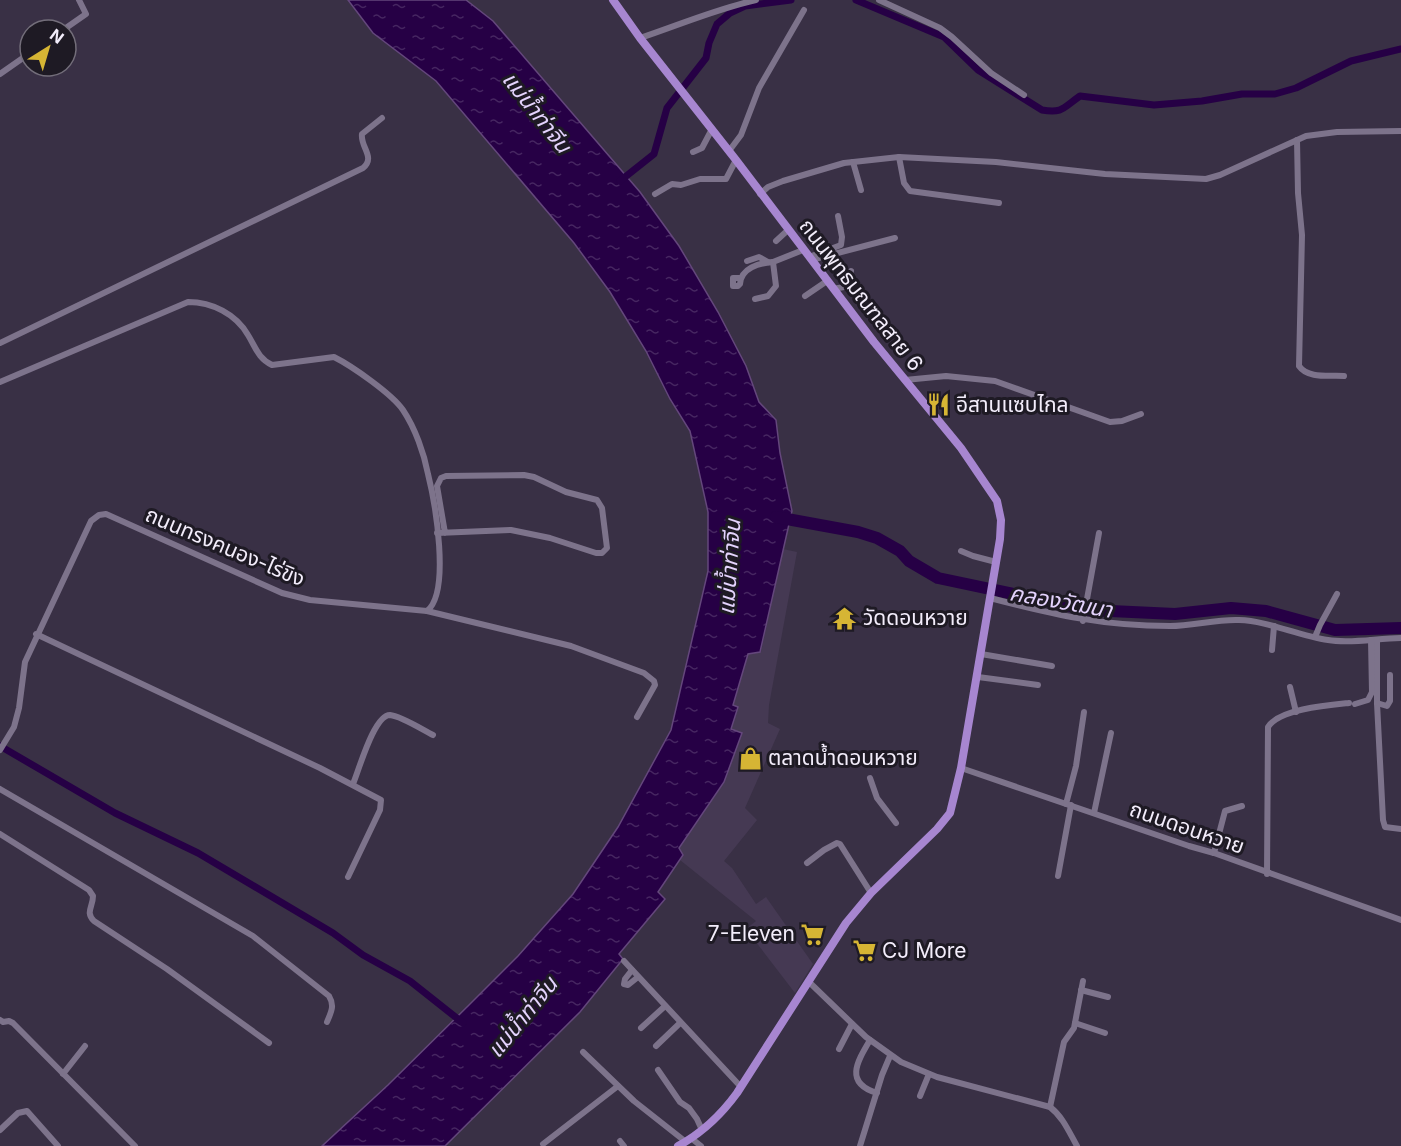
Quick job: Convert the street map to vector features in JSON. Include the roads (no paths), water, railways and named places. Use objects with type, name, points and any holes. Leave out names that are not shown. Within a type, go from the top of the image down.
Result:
[{"type":"main road","name":"ถนนพุทธมณฑลสาย 6","points":[[613,0],[852,314],[961,448],[997,501],[1001,520],[962,768],[952,807],[946,819],[871,893],[846,923],[725,1110],[689,1140],[678,1146]]},
{"type":"street","points":[[78,20],[86,14],[79,0]]},
{"type":"street","points":[[718,10],[722,0]]},
{"type":"street","points":[[640,38],[718,10],[756,0]]},
{"type":"street","points":[[879,0],[940,28],[991,74],[1024,95]]},
{"type":"street","points":[[729,151],[741,135],[759,88],[804,10]]},
{"type":"street","points":[[0,74],[18,61]]},
{"type":"street","points":[[0,343],[363,168],[368,164],[369,158],[361,141],[362,134],[382,118]]},
{"type":"street","points":[[693,152],[702,148],[712,129]]},
{"type":"street","points":[[760,194],[768,187],[783,181],[853,162],[899,157],[996,162],[1105,174],[1206,179],[1220,175],[1306,136],[1338,132],[1401,131]]},
{"type":"street","points":[[1297,140],[1298,193],[1302,234],[1299,366],[1303,372],[1310,374],[1344,376]]},
{"type":"street","points":[[899,157],[904,183],[910,191],[999,203]]},
{"type":"street","points":[[655,194],[672,184],[681,185],[700,179],[726,179],[736,159]]},
{"type":"street","points":[[853,162],[861,190]]},
{"type":"street","points":[[810,259],[841,245],[842,237],[838,216]]},
{"type":"street","points":[[776,241],[788,230]]},
{"type":"street","points":[[810,259],[895,238]]},
{"type":"street","points":[[741,278],[747,270],[803,249]]},
{"type":"street","points":[[747,261],[759,257],[770,262]]},
{"type":"street","points":[[755,299],[768,296],[776,286],[770,262]]},
{"type":"street","points":[[833,289],[844,287],[851,271]]},
{"type":"street","points":[[805,296],[827,281]]},
{"type":"street","points":[[0,382],[188,302],[214,305],[243,327],[258,356],[265,362],[272,365],[334,357],[390,396],[403,410],[415,435],[428,472],[441,533]]},
{"type":"street","points":[[905,380],[946,376],[995,381],[1110,422],[1122,421],[1141,414]]},
{"type":"street","points":[[427,611],[435,601],[439,583],[441,533],[437,486],[441,478],[446,476],[524,475],[534,477],[566,492],[597,500],[602,508],[607,548],[602,553],[596,553],[550,538],[511,530],[441,533]]},
{"type":"street","name":"ถนนทรงคนอง-ไร่ขิง","points":[[0,750],[14,727],[19,708],[24,665],[36,634],[91,521],[99,515],[106,514],[297,598],[427,611],[571,646],[644,673],[654,681],[655,685],[637,717]]},
{"type":"street","points":[[1083,621],[1099,533]]},
{"type":"street","points":[[961,551],[996,562]]},
{"type":"street","points":[[991,592],[1042,612],[1083,621],[1125,626],[1173,626],[1217,620],[1238,620],[1344,642],[1401,638]]},
{"type":"street","points":[[1316,635],[1337,594]]},
{"type":"street","points":[[1272,650],[1274,626]]},
{"type":"street","points":[[36,634],[353,784],[381,800],[382,804],[348,877]]},
{"type":"street","points":[[1374,640],[1384,825],[1401,829]]},
{"type":"street","points":[[1268,874],[1268,727],[1275,720],[1312,707],[1352,703],[1371,698],[1374,640]]},
{"type":"street","points":[[981,654],[1052,666]]},
{"type":"street","points":[[1377,703],[1387,705],[1390,701],[1390,675]]},
{"type":"street","points":[[978,677],[1038,685]]},
{"type":"street","points":[[1290,687],[1296,712]]},
{"type":"street","points":[[1058,876],[1084,712]]},
{"type":"street","points":[[353,784],[372,734],[383,717],[390,715],[433,735]]},
{"type":"street","points":[[1094,813],[1111,733]]},
{"type":"street","name":"ถนนดอนหวาย","points":[[962,768],[1214,853],[1401,920]]},
{"type":"street","points":[[870,778],[877,798],[896,823]]},
{"type":"street","points":[[0,789],[253,936],[329,996],[333,1008],[327,1022]]},
{"type":"street","points":[[1214,853],[1225,810],[1242,807]]},
{"type":"street","points":[[0,834],[89,890],[93,896],[88,911],[94,921],[167,969],[269,1043]]},
{"type":"street","points":[[807,863],[824,850],[837,843],[840,844],[871,893]]},
{"type":"street","points":[[624,962],[741,1087]]},
{"type":"street","points":[[632,970],[624,984],[628,985],[638,977]]},
{"type":"street","points":[[808,981],[852,1024],[890,1056],[929,1074],[1050,1107],[1058,1113],[1077,1146]]},
{"type":"street","points":[[1050,1107],[1064,1042],[1073,1031],[1083,981]]},
{"type":"street","points":[[1082,990],[1108,997]]},
{"type":"street","points":[[641,1028],[664,1007]]},
{"type":"street","points":[[0,1020],[13,1023],[135,1146]]},
{"type":"street","points":[[656,1046],[680,1023]]},
{"type":"street","points":[[1075,1023],[1105,1033]]},
{"type":"street","points":[[839,1049],[852,1024]]},
{"type":"street","points":[[870,1040],[859,1058],[856,1078],[860,1086],[877,1093]]},
{"type":"street","points":[[63,1074],[85,1046]]},
{"type":"street","points":[[583,1052],[618,1086],[689,1140],[701,1146]]},
{"type":"street","points":[[860,1146],[890,1056]]},
{"type":"street","points":[[658,1070],[680,1102],[693,1114],[702,1130]]},
{"type":"street","points":[[920,1096],[929,1074]]},
{"type":"street","points":[[543,1144],[618,1086]]},
{"type":"street","points":[[0,1130],[18,1113],[27,1111],[58,1146]]},
{"type":"water","name":"แม่น้ำท่าจีน","points":[[348,0],[466,0],[493,21],[640,192],[679,246],[718,312],[746,366],[759,402],[776,420],[792,511],[760,652],[748,654],[733,705],[738,707],[731,729],[742,733],[724,782],[679,848],[683,855],[658,892],[665,899],[619,954],[623,959],[580,1012],[445,1146],[322,1146],[388,1085],[518,956],[573,894],[618,827],[671,730],[708,571],[708,512],[690,431],[610,292],[574,243],[436,81],[373,33]]},
{"type":"waterway","points":[[620,181],[654,154],[667,108],[706,58],[717,24],[730,13],[745,6],[791,0]]},
{"type":"waterway","points":[[856,0],[944,37],[978,70],[1042,110],[1049,111],[1063,109],[1080,96],[1154,105],[1202,101],[1242,94],[1275,94],[1296,88],[1351,61],[1401,49]]},
{"type":"waterway","name":"คลองวัฒนา","points":[[776,517],[858,532],[877,538],[938,578],[1089,610],[1175,614],[1231,608],[1266,611],[1335,630],[1401,628]]},
{"type":"waterway","points":[[0,746],[115,813],[198,853],[333,933],[363,955],[410,981],[463,1023]]},
{"type":"place","name":"อีสานแซบไกล","points":[[938,405]]},
{"type":"place","name":"วัดดอนหวาย","points":[[845,618]]},
{"type":"place","name":"ตลาดน้ำดอนหวาย","points":[[750,758]]},
{"type":"place","name":"7-Eleven","points":[[813,934]]},
{"type":"place","name":"CJ More","points":[[864,951]]}]
